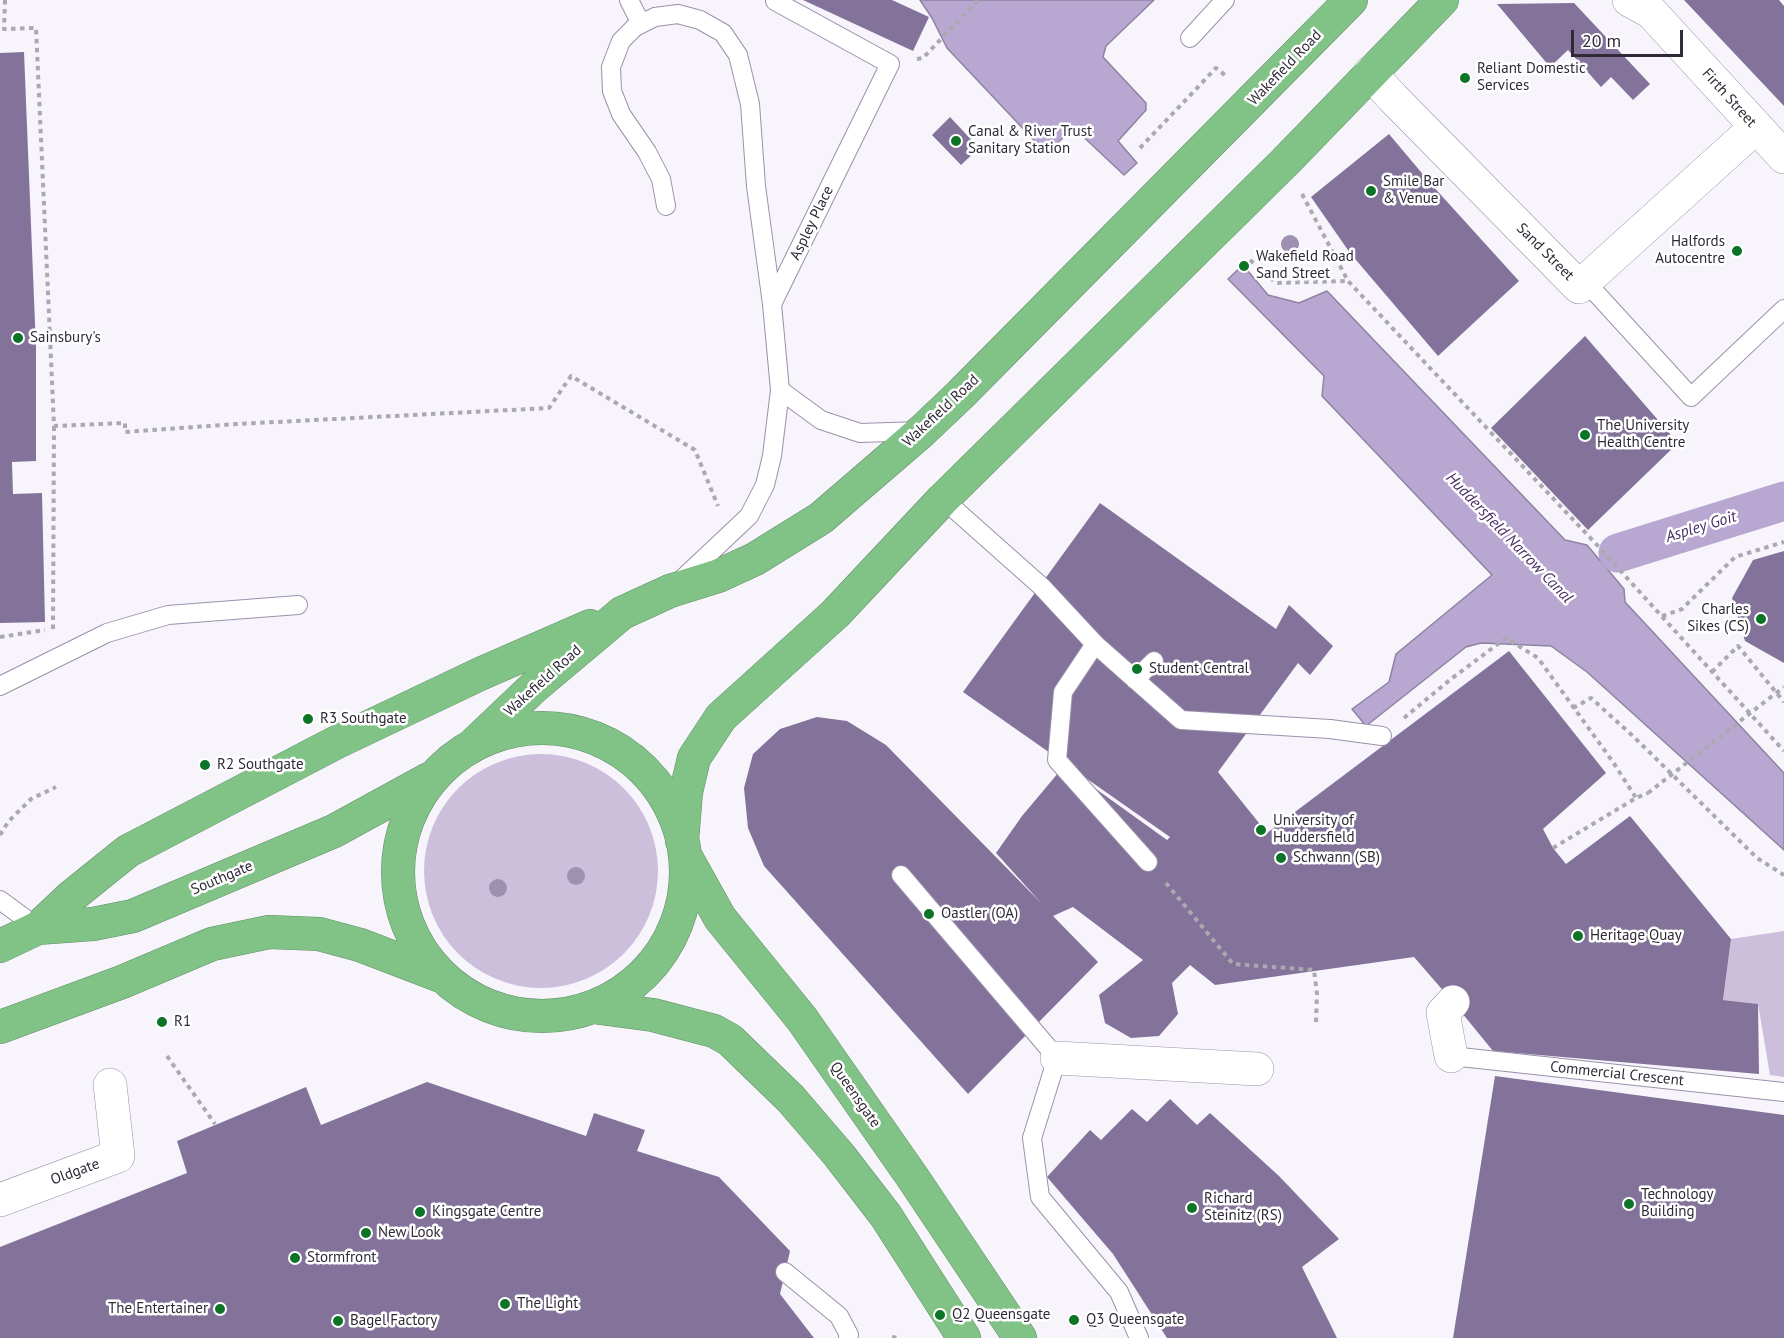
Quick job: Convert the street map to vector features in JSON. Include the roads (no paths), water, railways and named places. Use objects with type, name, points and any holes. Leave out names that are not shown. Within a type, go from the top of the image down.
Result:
[{"type":"highway","name":"Wakefield Road","points":[[473,745],[534,687],[622,613],[670,591],[718,576],[755,559],[820,518],[922,431],[1351,0]]},
{"type":"highway","points":[[0,1027],[122,982],[212,944],[269,932],[319,934],[360,945],[441,976],[474,1000],[513,1014],[554,1016],[593,1007],[621,992],[645,972],[664,950],[678,918],[685,887],[683,848],[686,792],[694,758],[722,717],[835,614],[943,499],[1285,162],[1442,0]]},
{"type":"highway","points":[[38,928],[72,896],[128,851],[337,742],[480,674],[622,613]]},
{"type":"highway","points":[[441,976],[418,947],[406,921],[397,868],[401,842],[413,807],[433,777],[452,759],[473,745],[504,733],[537,728],[570,730],[601,741],[633,761],[653,781],[671,809],[683,848]]},
{"type":"highway","name":"Southgate","points":[[0,946],[38,928],[93,924],[133,916],[334,831],[433,777]]},
{"type":"highway","name":"Queensgate","points":[[683,848],[720,918],[802,1019],[919,1187],[1020,1338]]},
{"type":"highway","points":[[593,1007],[653,1015],[714,1031],[730,1040],[791,1098],[839,1155],[886,1216],[964,1338]]},
{"type":"street","name":"Firth Street","points":[[1642,4],[1784,157]]},
{"type":"street","name":"Sand Street","points":[[1370,73],[1579,287],[1756,127]]},
{"type":"street","points":[[1450,1056],[1443,1013],[1453,1002]]},
{"type":"street","points":[[1057,1058],[1257,1069]]},
{"type":"street","name":"Oldgate","points":[[0,1200],[118,1156],[110,1085]]},
{"type":"lane","points":[[629,0],[641,24]]},
{"type":"lane","points":[[1190,38],[1225,0]]},
{"type":"lane","name":"Aspley Place","points":[[772,304],[890,64],[776,1]]},
{"type":"lane","points":[[666,206],[661,180],[647,152],[621,114],[612,91],[611,67],[621,41],[635,27],[655,17],[678,14],[700,20],[723,33],[738,55],[750,104],[756,186],[772,304],[780,390],[772,456],[765,485],[749,516],[670,591]]},
{"type":"lane","points":[[1585,281],[1691,397],[1784,309]]},
{"type":"lane","points":[[780,390],[821,420],[860,433],[922,431]]},
{"type":"lane","points":[[943,499],[1042,587],[1095,644],[1181,720],[1330,729],[1382,736]]},
{"type":"lane","points":[[0,687],[107,633],[168,615],[298,605]]},
{"type":"lane","points":[[1095,644],[1063,692],[1057,760],[1148,862]]},
{"type":"lane","points":[[1135,680],[1154,661]]},
{"type":"lane","points":[[901,875],[1057,1058],[1032,1138],[1040,1197],[1119,1292],[1139,1338]]},
{"type":"lane","points":[[0,900],[38,928]]},
{"type":"lane","name":"Commercial Crescent","points":[[1450,1056],[1784,1092]]},
{"type":"lane","points":[[785,1272],[839,1316],[849,1335],[848,1338]]},
{"type":"water","points":[[920,0],[1154,0],[1106,46],[1103,57],[1146,103],[1146,110],[1118,141],[1137,163],[1124,175],[1074,128],[1046,153],[947,48]]},
{"type":"water","name":"Huddersfield Narrow Canal","points":[[1243,265],[1268,295],[1299,303],[1327,291],[1565,540],[1587,545],[1624,589],[1625,602],[1784,773],[1784,850],[1587,672],[1551,646],[1481,643],[1466,647],[1366,726],[1352,709],[1389,682],[1396,654],[1492,575],[1322,396],[1324,376],[1228,279]]},
{"type":"waterway","name":"Aspley Goit","points":[[1618,553],[1784,501]]},
{"type":"place","name":"Reliant Domestic Services","points":[[1465,78]]},
{"type":"place","name":"Canal & River Trust Sanitary Station","points":[[956,141]]},
{"type":"place","name":"Smile Bar & Venue","points":[[1371,191]]},
{"type":"place","name":"Halfords Autocentre","points":[[1737,251]]},
{"type":"place","name":"Wakefield Road Sand Street","points":[[1244,266]]},
{"type":"place","name":"Sainsbury's","points":[[18,338]]},
{"type":"place","name":"The University Health Centre","points":[[1585,435]]},
{"type":"place","name":"Charles Sikes (CS)","points":[[1761,619]]},
{"type":"place","name":"Student Central","points":[[1137,669]]},
{"type":"place","name":"R3 Southgate","points":[[308,719]]},
{"type":"place","name":"R2 Southgate","points":[[205,765]]},
{"type":"place","name":"University of Huddersfield","points":[[1261,830]]},
{"type":"place","name":"Schwann (SB)","points":[[1281,858]]},
{"type":"place","name":"Oastler (OA)","points":[[929,914]]},
{"type":"place","name":"Heritage Quay","points":[[1578,936]]},
{"type":"place","name":"R1","points":[[162,1022]]},
{"type":"place","name":"Technology Building","points":[[1629,1204]]},
{"type":"place","name":"Richard Steinitz (RS)","points":[[1192,1208]]},
{"type":"place","name":"Kingsgate Centre","points":[[420,1212]]},
{"type":"place","name":"New Look","points":[[366,1233]]},
{"type":"place","name":"Stormfront","points":[[295,1258]]},
{"type":"place","name":"The Light","points":[[505,1304]]},
{"type":"place","name":"The Entertainer","points":[[220,1309]]},
{"type":"place","name":"Q2 Queensgate","points":[[940,1315]]},
{"type":"place","name":"Q3 Queensgate","points":[[1074,1320]]},
{"type":"place","name":"Bagel Factory","points":[[338,1321]]}]
